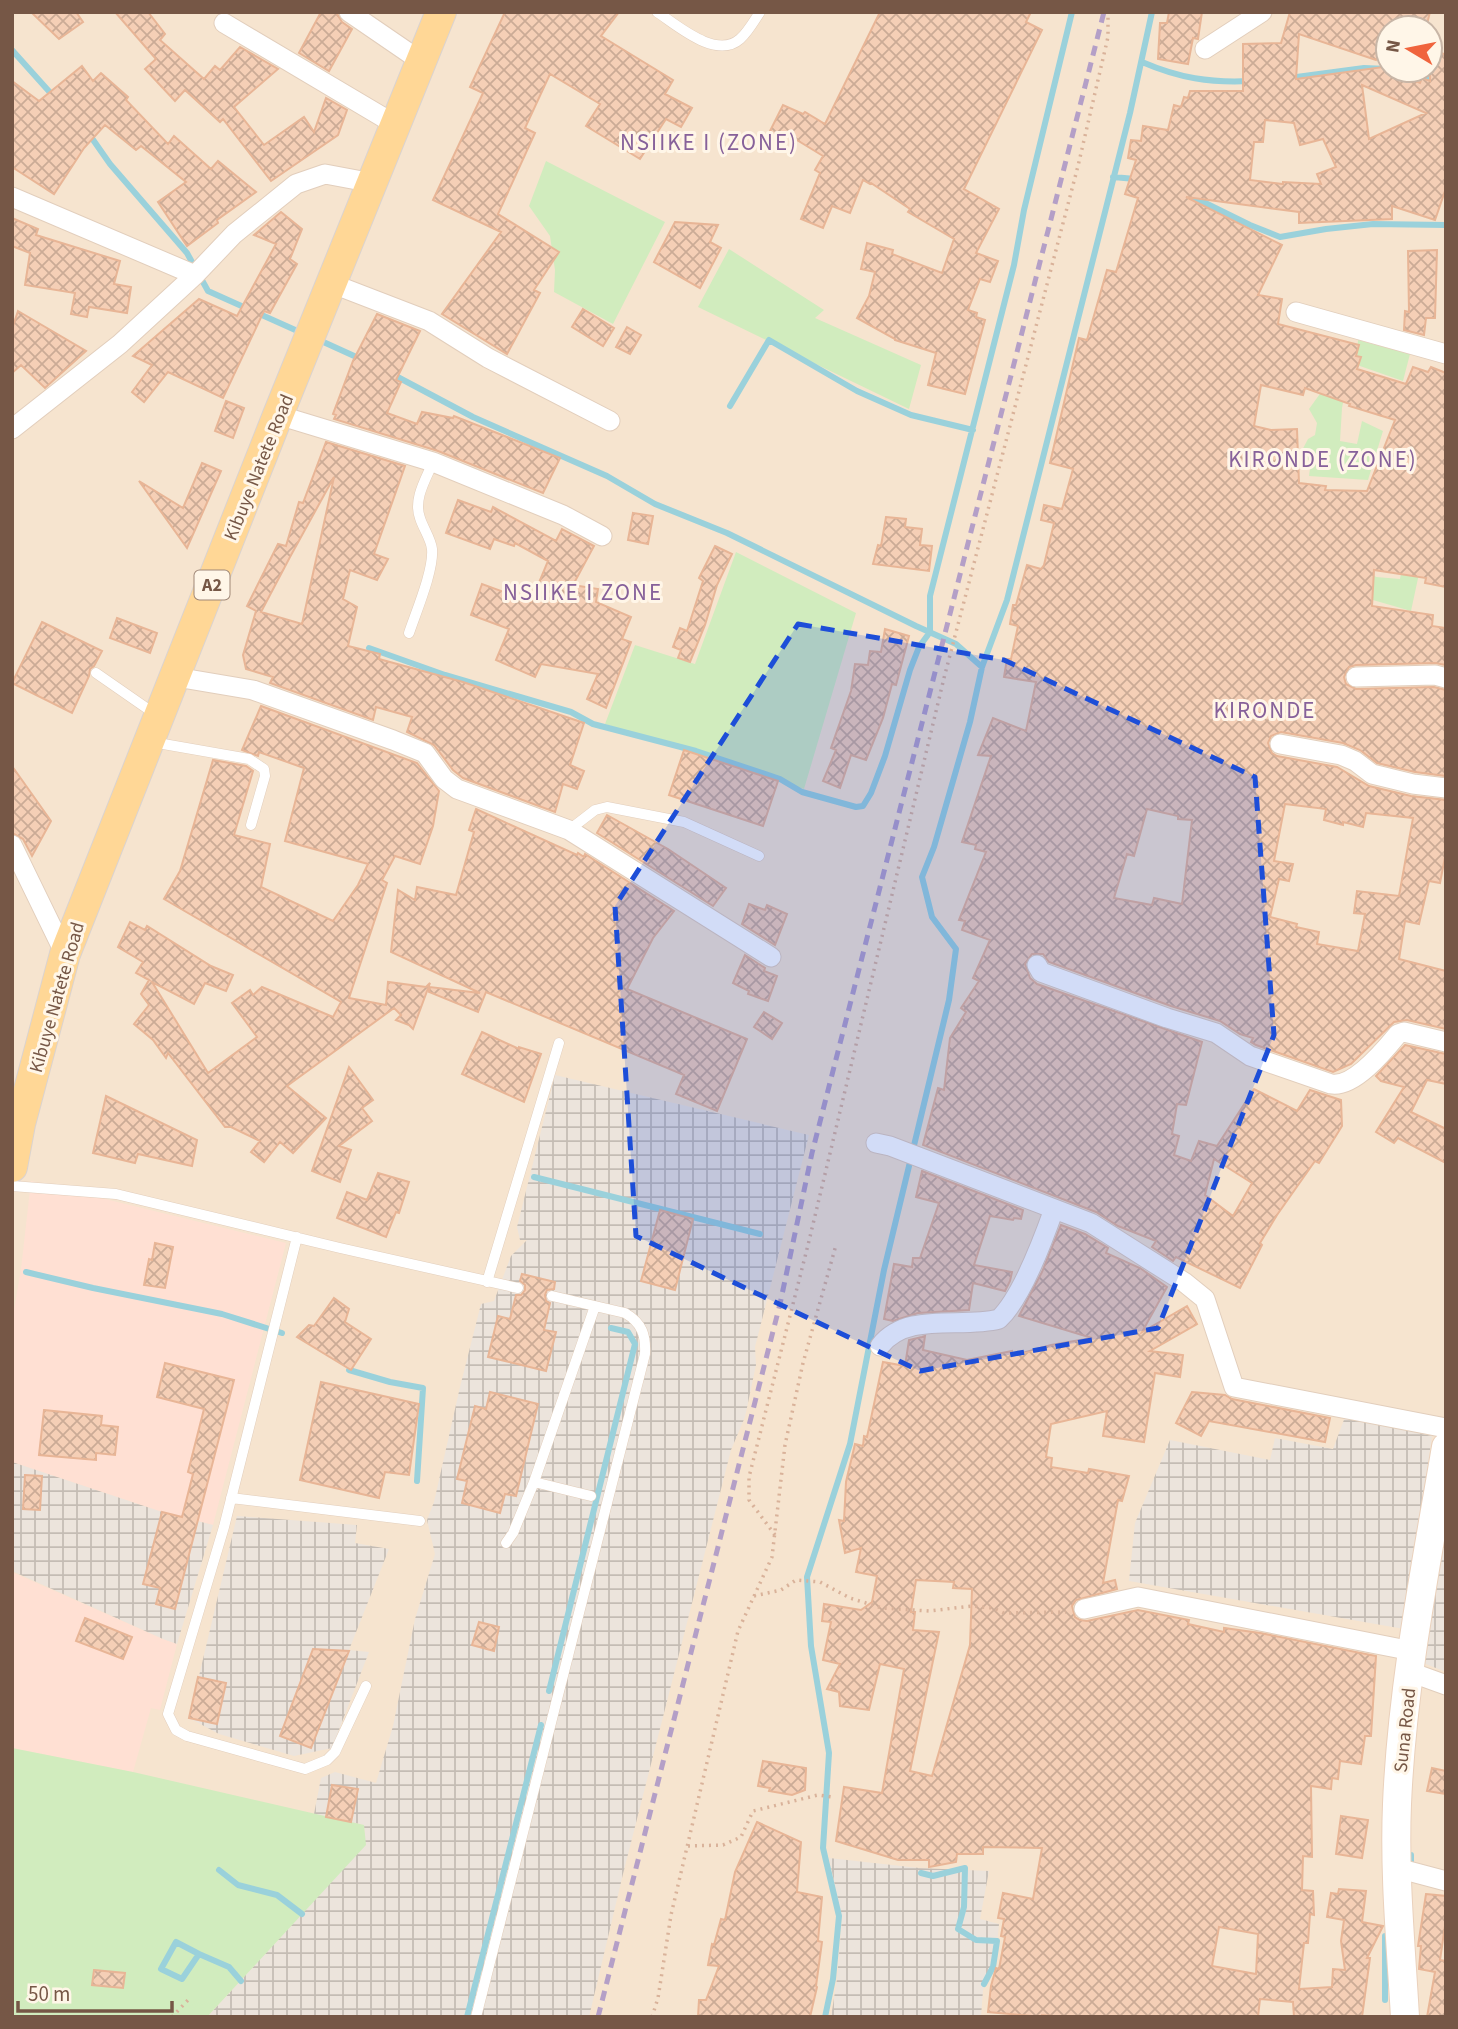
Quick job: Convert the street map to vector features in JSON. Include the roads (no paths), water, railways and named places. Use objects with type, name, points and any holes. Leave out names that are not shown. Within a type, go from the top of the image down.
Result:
[{"type":"main road","name":"Kibuye Natete Road","points":[[12,1167],[20,1124],[65,954],[278,415],[442,12]]},
{"type":"street","points":[[349,12],[422,62]]},
{"type":"street","points":[[1205,49],[1262,12]]},
{"type":"street","points":[[224,23],[396,125]]},
{"type":"street","points":[[12,429],[120,344],[195,275],[234,234],[296,184],[325,174],[373,183]]},
{"type":"street","points":[[12,197],[195,275]]},
{"type":"street","points":[[333,284],[429,321],[488,358],[610,421]]},
{"type":"street","points":[[1296,312],[1446,354]]},
{"type":"street","points":[[278,415],[433,462],[563,515],[602,536]]},
{"type":"street","points":[[1356,677],[1436,675],[1446,678]]},
{"type":"street","points":[[176,677],[253,690],[393,740],[430,757],[444,779],[457,789],[569,830],[771,957]]},
{"type":"street","points":[[1280,744],[1341,755],[1372,774],[1413,784],[1446,788]]},
{"type":"street","points":[[12,845],[65,954]]},
{"type":"street","points":[[1037,965],[1041,972],[1167,1018],[1204,1028],[1250,1056],[1331,1084],[1342,1085],[1354,1079],[1398,1034],[1404,1032],[1446,1042]]},
{"type":"street","points":[[876,1143],[1091,1223],[1184,1282],[1205,1298],[1234,1387],[1446,1428]]},
{"type":"street","points":[[880,1346],[891,1334],[911,1327],[999,1319],[1017,1293],[1054,1209]]},
{"type":"street","name":"Suna Road","points":[[1405,2017],[1397,1868],[1399,1768],[1411,1661],[1446,1447]]},
{"type":"street","points":[[1084,1609],[1138,1597],[1411,1661],[1446,1685]]},
{"type":"street","points":[[1397,1868],[1446,1881]]},
{"type":"lane","points":[[657,12],[700,39],[729,46],[741,38],[760,12]]},
{"type":"lane","points":[[409,633],[426,586],[432,549],[418,515],[418,504],[419,494],[433,462]]},
{"type":"lane","points":[[96,673],[153,729],[260,765],[265,776],[251,825]]},
{"type":"lane","points":[[569,830],[595,810],[607,807],[684,822],[759,856]]},
{"type":"lane","points":[[487,1282],[559,1043]]},
{"type":"lane","points":[[12,1186],[116,1194],[518,1288]]},
{"type":"lane","points":[[297,1237],[231,1498],[168,1714],[176,1730],[187,1736],[305,1769],[327,1760],[335,1752],[366,1686]]},
{"type":"lane","points":[[476,2017],[645,1354],[644,1334],[635,1319],[625,1313],[552,1296]]},
{"type":"lane","points":[[506,1543],[513,1533],[534,1482],[595,1306]]},
{"type":"lane","points":[[534,1482],[591,1496]]},
{"type":"lane","points":[[231,1498],[420,1521]]},
{"type":"waterway","points":[[369,648],[445,675],[571,712],[593,724],[696,751],[780,779],[802,792],[856,807],[863,806],[885,756],[910,670],[919,647],[930,632],[930,596],[1014,265],[1024,210],[1072,12]]},
{"type":"waterway","points":[[825,2017],[833,1979],[839,1916],[823,1848],[829,1753],[811,1646],[807,1577],[850,1444],[884,1270],[949,1000],[956,949],[932,917],[922,877],[934,847],[970,722],[982,667],[1007,600],[1130,113],[1152,12]]},
{"type":"waterway","points":[[12,50],[55,98]]},
{"type":"waterway","points":[[1142,62],[1195,78],[1250,81]]},
{"type":"waterway","points":[[1289,78],[1374,68]]},
{"type":"waterway","points":[[89,134],[110,164],[187,253],[208,291],[302,333]]},
{"type":"waterway","points":[[1113,177],[1135,179]]},
{"type":"waterway","points":[[1189,195],[1280,237],[1373,224],[1446,225]]},
{"type":"waterway","points":[[319,340],[363,360]]},
{"type":"waterway","points":[[730,406],[769,340],[857,391],[911,415],[973,430]]},
{"type":"waterway","points":[[392,374],[473,417],[607,476],[655,504],[727,533],[956,644],[982,667]]},
{"type":"waterway","points":[[534,1177],[760,1234]]},
{"type":"waterway","points":[[26,1272],[222,1314],[282,1333]]},
{"type":"waterway","points":[[549,1691],[635,1344],[628,1332],[611,1328]]},
{"type":"waterway","points":[[349,1370],[423,1388],[417,1481]]},
{"type":"waterway","points":[[467,2017],[541,1725]]},
{"type":"waterway","points":[[1411,1855],[1411,1868]]},
{"type":"waterway","points":[[921,1873],[933,1876],[965,1868],[964,1907],[958,1929],[976,1940],[997,1941],[993,1967],[984,1984]]},
{"type":"waterway","points":[[219,1870],[238,1885],[277,1895],[302,1914]]},
{"type":"waterway","points":[[1385,1936],[1385,2000]]},
{"type":"waterway","points":[[199,1954],[176,1942],[161,1969],[182,1979],[199,1954],[229,1967],[241,1981]]},
{"type":"railway","points":[[598,2017],[780,1304],[812,1153],[1104,12]]},
{"type":"district","name":"NSIIKE I (ZONE)","points":[[709,142]]},
{"type":"district","name":"KIRONDE (ZONE)","points":[[1323,459]]},
{"type":"district","name":"NSIIKE I ZONE","points":[[583,592]]},
{"type":"district","name":"KIRONDE","points":[[1265,710]]}]
